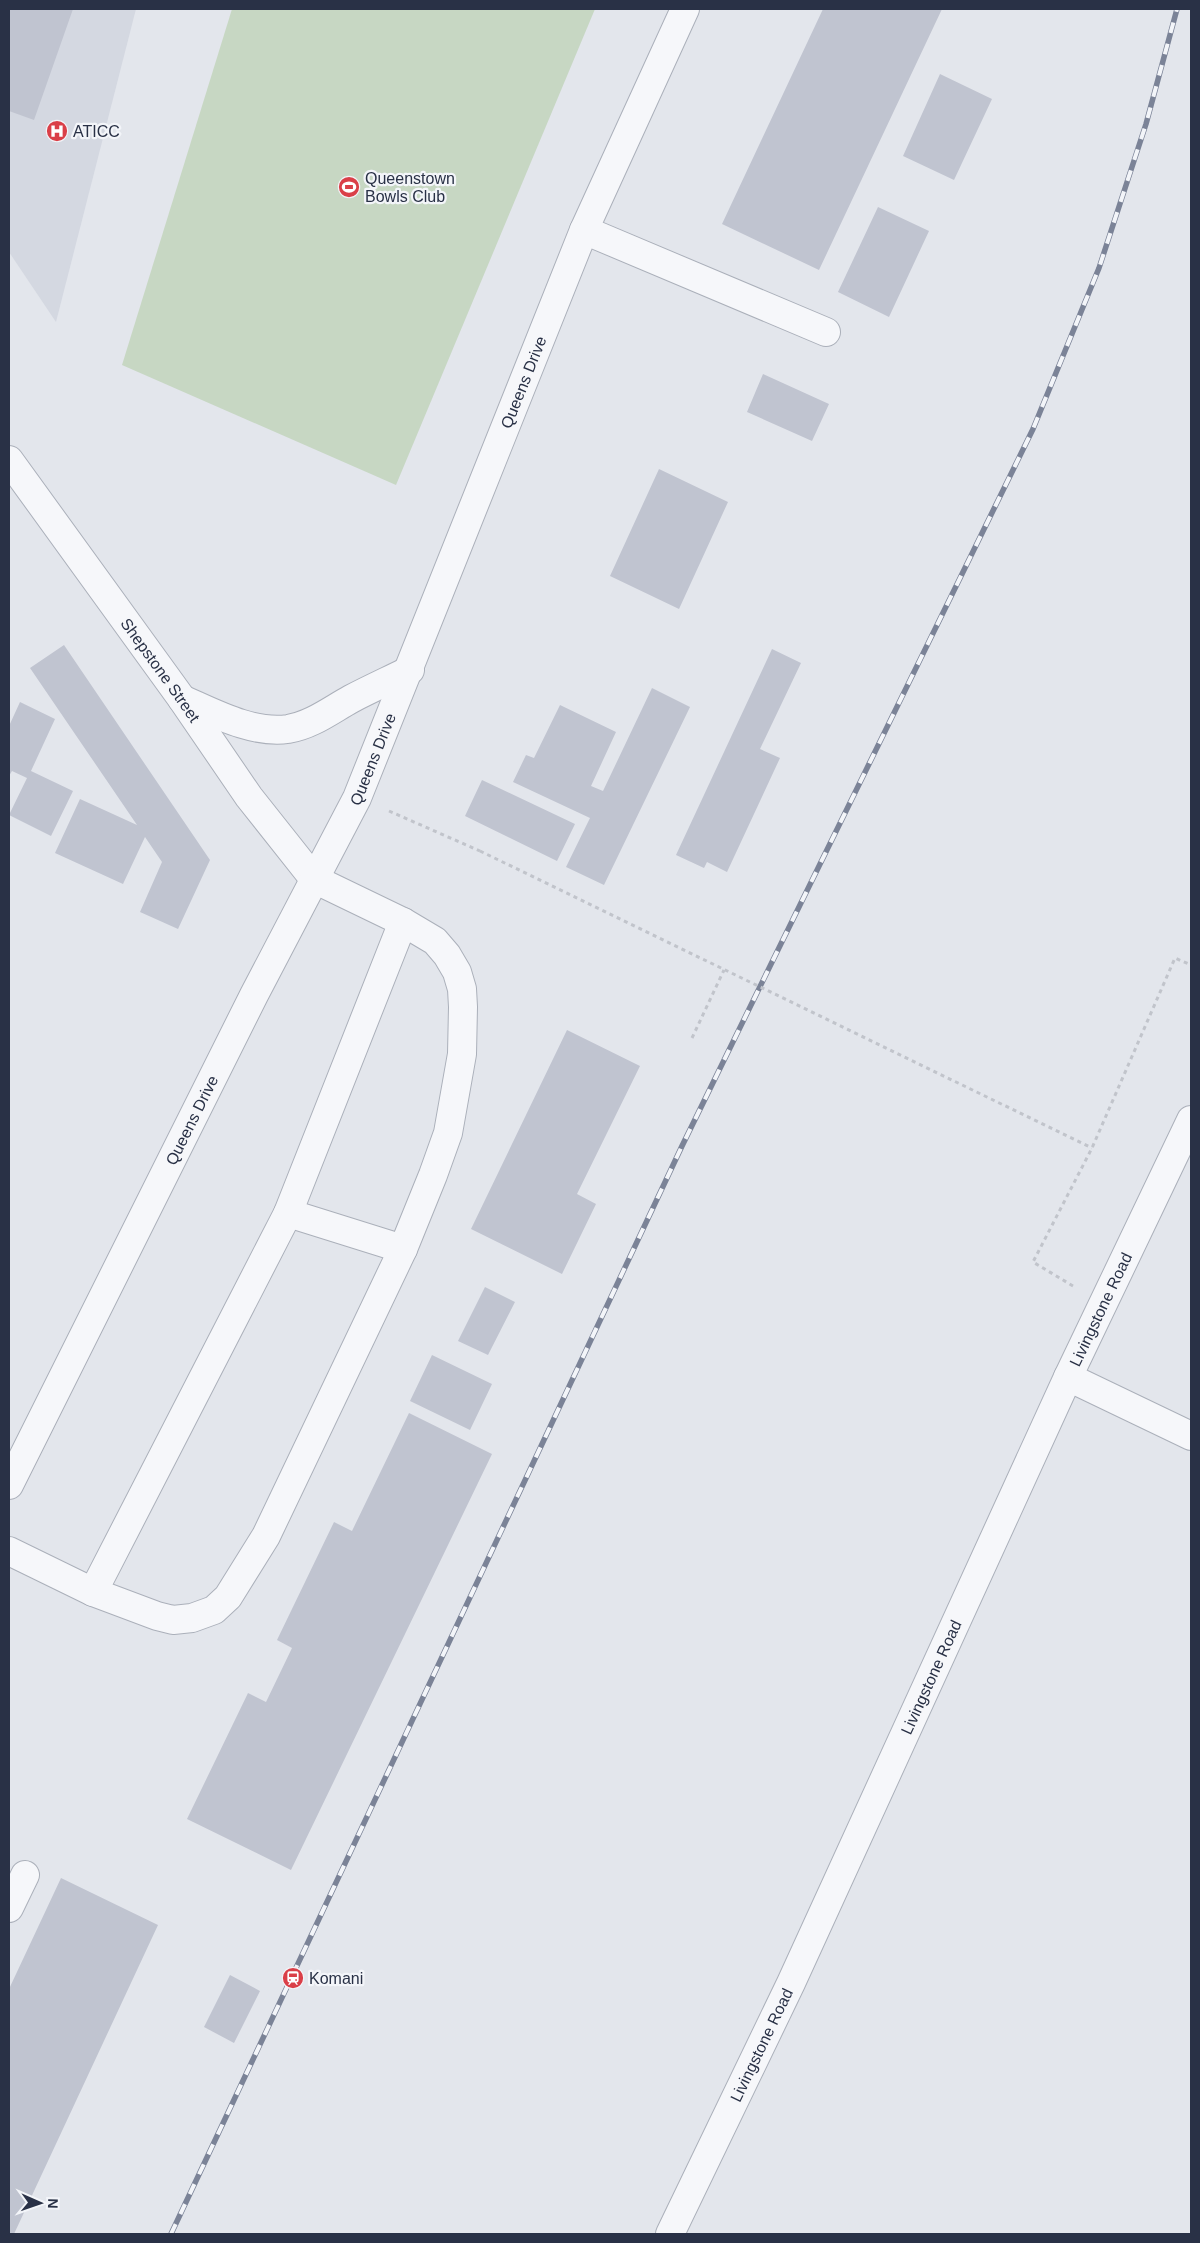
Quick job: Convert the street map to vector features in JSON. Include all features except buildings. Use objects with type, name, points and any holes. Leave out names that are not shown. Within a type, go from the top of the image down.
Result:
[{"type":"street","name":"Queens Drive","points":[[9,1485],[314,878],[357,798],[410,670],[584,230],[685,9]]},
{"type":"street","points":[[584,230],[826,332]]},
{"type":"street","name":"Shepstone Street","points":[[9,460],[182,699],[249,797],[314,878]]},
{"type":"street","points":[[182,699],[230,720],[260,728],[288,729],[315,720],[351,699],[410,670]]},
{"type":"street","points":[[9,1551],[93,1592],[157,1616],[173,1620],[192,1618],[214,1610],[228,1596],[266,1536],[403,1249],[448,1133],[462,1054],[464,1007],[462,989],[457,972],[447,955],[435,941],[403,922],[314,878]]},
{"type":"street","points":[[93,1592],[288,1213],[403,922]]},
{"type":"street","name":"Livingstone Road","points":[[670,2234],[791,1983],[1068,1377],[1191,1120]]},
{"type":"street","points":[[288,1213],[403,1249]]},
{"type":"street","points":[[1068,1377],[1191,1436]]},
{"type":"street","points":[[9,1908],[25,1875]]},
{"type":"path","points":[[357,798],[480,851],[1092,1148]]},
{"type":"path","points":[[1104,1304],[1034,1262],[1092,1148],[1175,958],[1191,965]]},
{"type":"path","points":[[692,1038],[724,970]]},
{"type":"shaded area","name":"ATICC","points":[[9,9],[136,9],[56,322],[9,252]]},
{"type":"green space","name":"Queenstown Bowls Club","points":[[232,9],[595,9],[396,485],[122,365]]},
{"type":"railway","points":[[171,2234],[682,1146],[1033,429],[1099,268],[1146,124],[1177,9]]},
{"type":"place","name":"ATICC","points":[[57,131]]},
{"type":"place","name":"Queenstown Bowls Club","points":[[349,187]]},
{"type":"place","name":"Komani","points":[[293,1978]]}]
